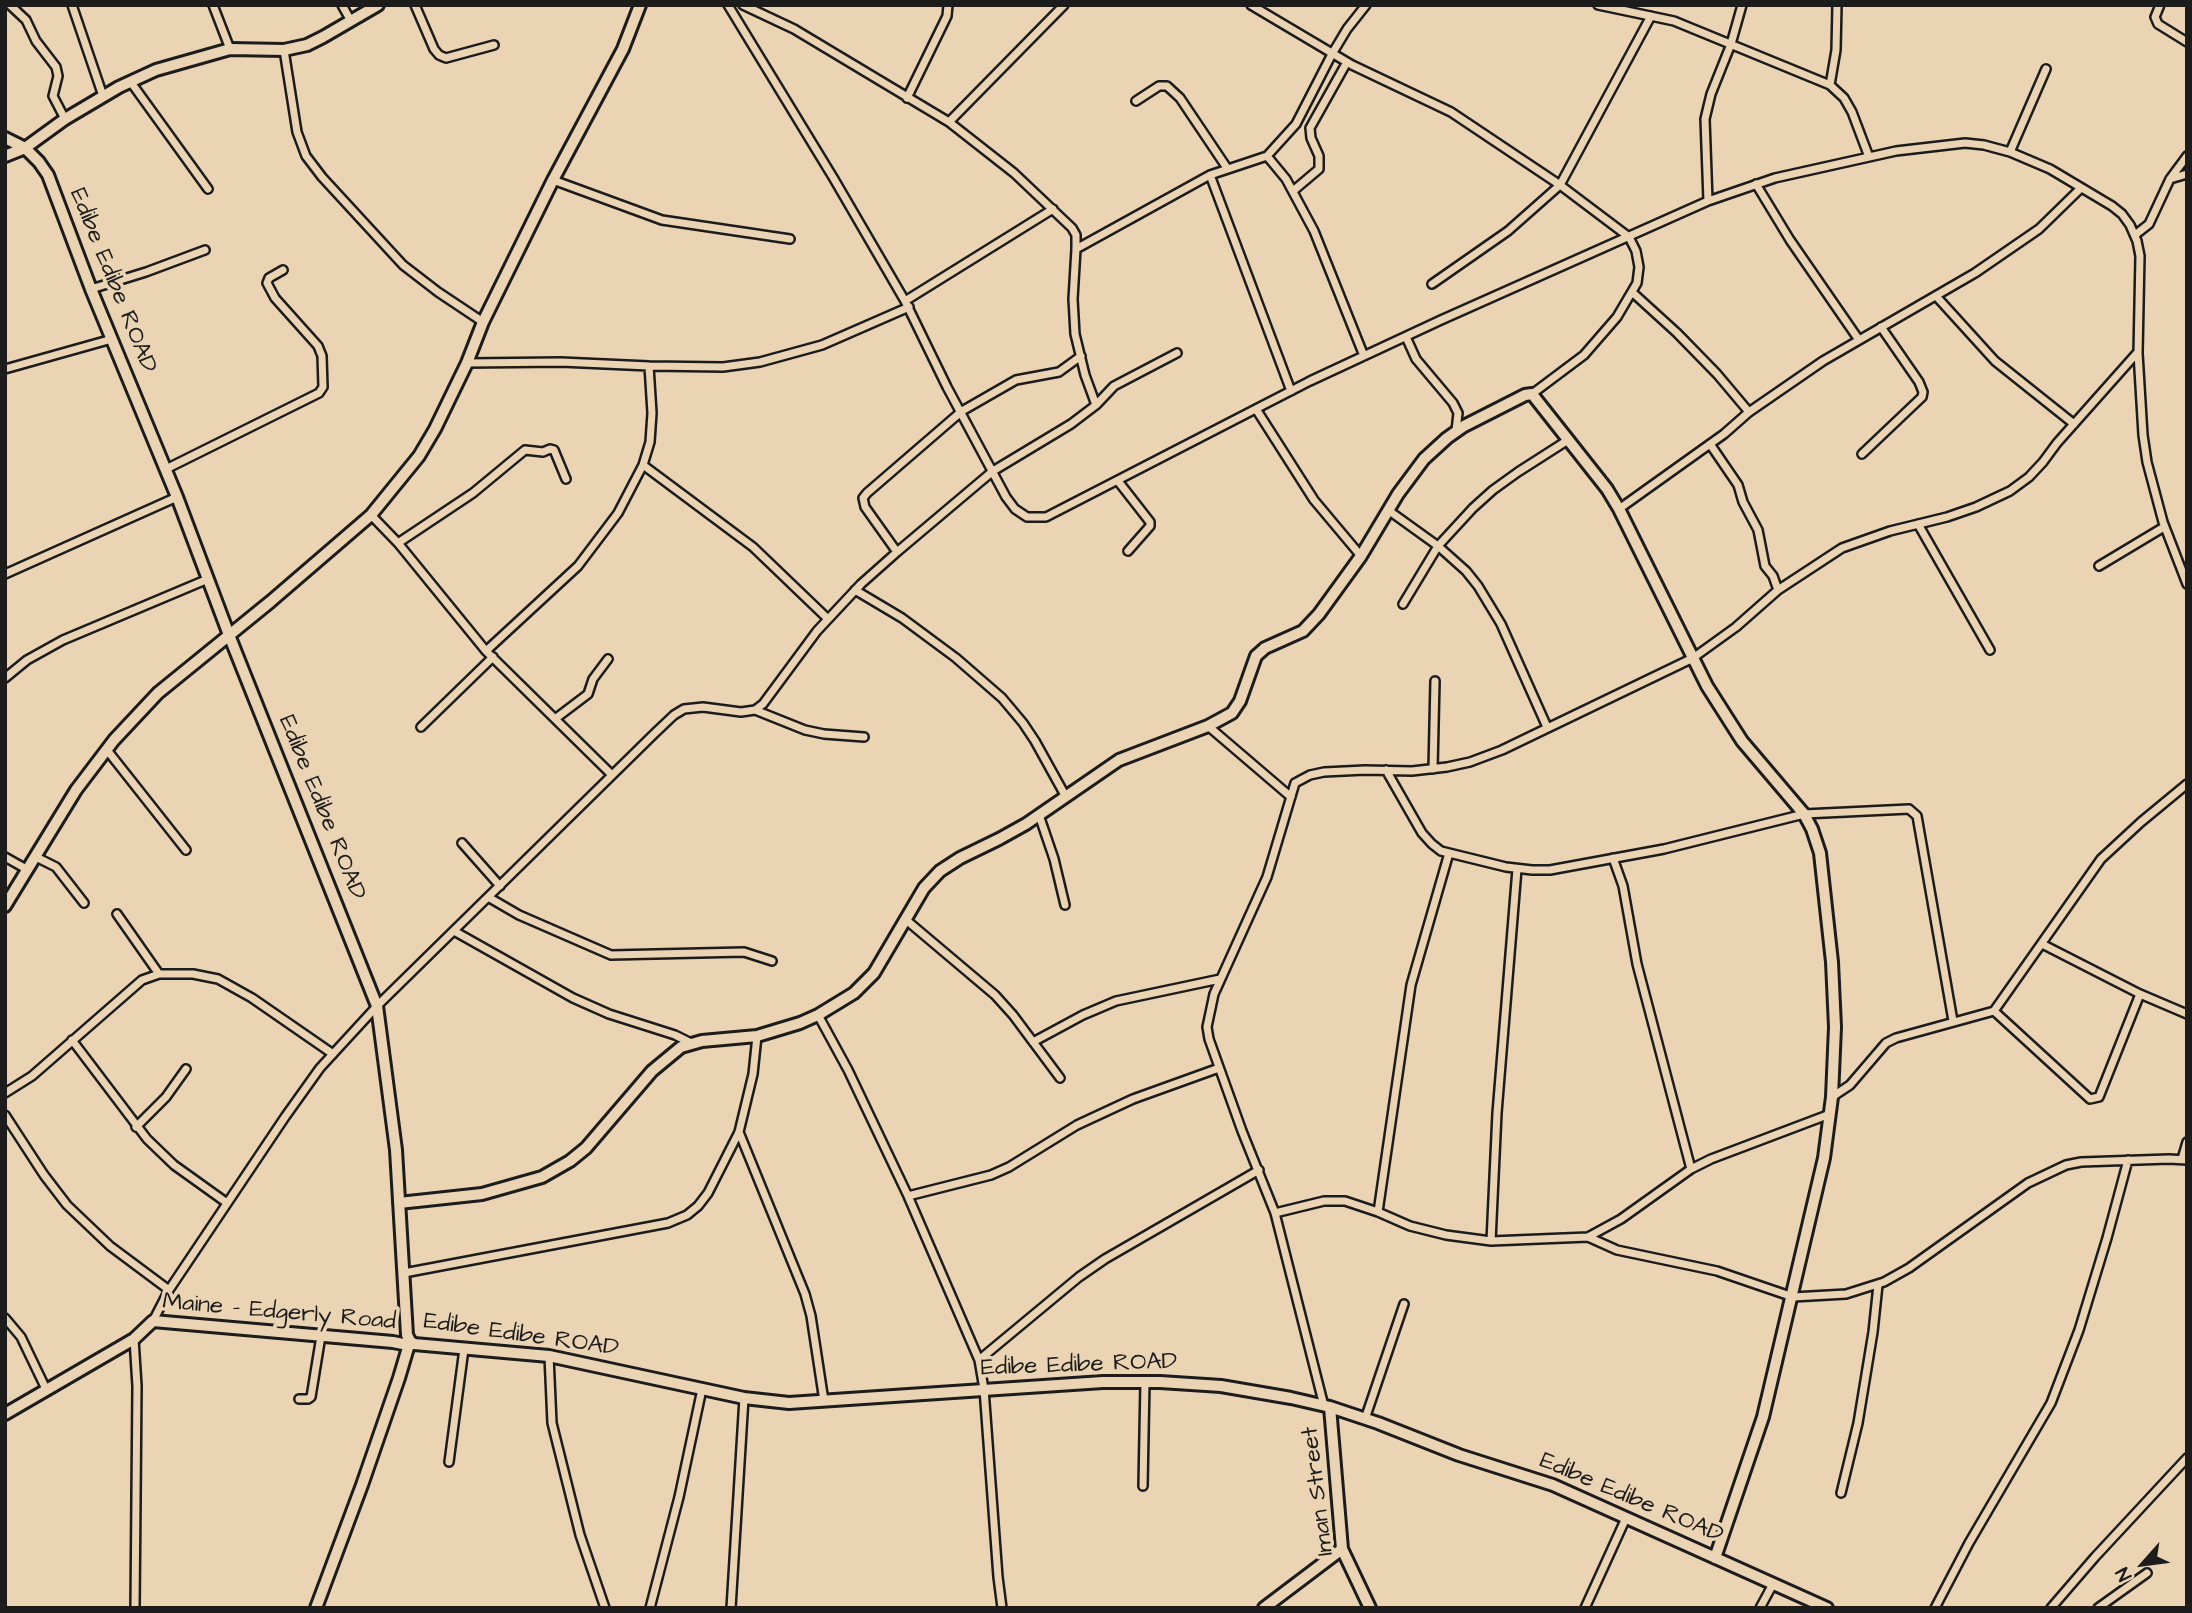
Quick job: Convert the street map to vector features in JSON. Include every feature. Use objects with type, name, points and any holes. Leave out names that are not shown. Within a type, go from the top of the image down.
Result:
[{"type":"street","points":[[10,5],[26,20],[36,41],[56,67],[58,76],[53,96],[65,119]]},
{"type":"street","points":[[72,5],[103,96]]},
{"type":"street","points":[[213,5],[230,49]]},
{"type":"street","points":[[342,5],[351,22]]},
{"type":"street","points":[[5,156],[25,148],[65,119],[130,81],[230,49],[284,50],[307,45],[378,5]]},
{"type":"street","points":[[415,5],[439,55],[446,58],[494,45]]},
{"type":"street","points":[[5,906],[76,790],[107,750],[158,693],[371,515],[419,456],[435,429],[467,363],[483,322],[553,180],[623,48],[640,5]]},
{"type":"street","points":[[728,5],[907,304],[947,387],[1006,497],[1015,509],[1027,517],[1046,517],[1364,356],[1708,201],[1775,178],[1896,151],[1965,143],[2010,152],[2050,169],[2122,214],[2134,235],[2140,256],[2138,352],[2143,435],[2164,527],[2187,584]]},
{"type":"street","points":[[743,5],[794,29],[948,122],[1014,173],[1072,228],[1076,235],[1073,299],[1075,334],[1096,405]]},
{"type":"street","points":[[907,98],[947,16],[948,5]]},
{"type":"street","points":[[948,122],[1064,5]]},
{"type":"street","points":[[399,1203],[482,1194],[534,1181],[553,1172],[586,1148],[662,1060],[681,1047],[691,1043],[757,1036],[818,1015],[865,984],[888,952],[924,888],[940,871],[1040,815],[1119,760],[1208,726],[1232,713],[1240,701],[1251,667],[1260,652],[1309,626],[1361,556],[1388,510],[1424,459],[1456,432],[1515,400],[1532,394],[1584,355],[1617,317],[1637,283],[1639,267],[1636,251],[1629,237],[1560,185],[1451,112],[1332,54],[1251,5]]},
{"type":"street","points":[[1076,248],[1210,175],[1267,156],[1296,124],[1332,54],[1366,5]]},
{"type":"street","points":[[1598,5],[1674,21],[1829,85],[1844,98],[1852,112],[1869,157]]},
{"type":"street","points":[[1708,201],[1705,118],[1742,5]]},
{"type":"street","points":[[1829,85],[1836,50],[1837,5]]},
{"type":"street","points":[[2160,5],[2155,17],[2158,24],[2187,42]]},
{"type":"street","points":[[1432,284],[1507,231],[1560,185],[1651,16]]},
{"type":"street","points":[[284,50],[297,132],[306,156],[403,265],[483,322]]},
{"type":"street","points":[[1293,191],[1319,169],[1320,156],[1311,138],[1310,128],[1348,62]]},
{"type":"street","points":[[2010,152],[2046,69]]},
{"type":"street","points":[[130,81],[208,189]]},
{"type":"street","points":[[1136,101],[1159,86],[1167,86],[1180,98],[1227,168]]},
{"type":"street","name":"Edibe Edibe ROAD","points":[[5,138],[25,148],[48,175],[377,1006],[396,1150],[409,1343],[549,1356],[744,1398],[789,1403],[1103,1382],[1221,1385],[1327,1406],[1459,1455],[1553,1485],[1821,1607]]},
{"type":"street","points":[[1267,156],[1293,191],[1314,231],[1364,356]]},
{"type":"street","points":[[2134,235],[2146,228],[2152,220],[2170,179],[2187,156]]},
{"type":"street","points":[[2170,179],[2187,174]]},
{"type":"street","points":[[1210,175],[1291,391]]},
{"type":"street","points":[[553,180],[662,220],[790,239]]},
{"type":"street","points":[[1756,184],[1790,240],[1859,340]]},
{"type":"street","points":[[1619,509],[1710,444],[1749,412],[1823,361],[1975,273],[2039,229],[2081,188]]},
{"type":"street","points":[[467,363],[561,362],[723,367],[760,362],[822,345],[907,304],[1053,209]]},
{"type":"street","points":[[91,289],[205,250]]},
{"type":"street","points":[[166,469],[320,393],[323,387],[322,356],[318,346],[275,298],[267,282],[284,270]]},
{"type":"street","points":[[1632,292],[1717,374],[1749,412]]},
{"type":"street","points":[[1936,296],[1995,361],[2074,424]]},
{"type":"street","points":[[1862,454],[1922,397],[1923,392],[1881,327]]},
{"type":"street","points":[[1406,337],[1416,359],[1458,412],[1456,432]]},
{"type":"street","points":[[5,369],[112,339]]},
{"type":"street","points":[[1327,1406],[1275,1213],[1219,1068],[1207,1027],[1220,979],[1267,877],[1295,783],[1310,775],[1365,769],[1433,769],[1470,762],[1502,750],[1693,658],[1736,627],[1778,590],[1842,548],[1890,531],[1976,507],[2010,491],[2029,477],[2138,352]]},
{"type":"street","points":[[153,1321],[169,1290],[227,1203],[285,1117],[332,1054],[377,1006],[674,715],[684,709],[703,707],[741,712],[755,710],[763,704],[828,619],[897,552],[993,471],[1071,424],[1096,405],[1114,386],[1177,353]]},
{"type":"street","points":[[897,552],[865,507],[863,498],[867,493],[962,411],[1016,380],[1059,372],[1081,356]]},
{"type":"street","points":[[486,650],[578,566],[618,513],[643,465],[650,442],[652,422],[649,366]]},
{"type":"street","points":[[1532,394],[1607,489],[1707,686],[1735,732],[1804,814],[1820,853],[1832,962],[1835,1027],[1832,1097],[1824,1158],[1763,1417],[1715,1558]]},
{"type":"street","points":[[1256,409],[1314,500],[1361,556]]},
{"type":"street","points":[[1403,604],[1438,546],[1473,508],[1493,490],[1568,440]]},
{"type":"street","points":[[1710,444],[1738,485],[1743,502],[1758,530],[1765,566],[1773,576],[1778,590]]},
{"type":"street","points":[[398,543],[473,493],[525,450],[554,450],[566,479]]},
{"type":"street","points":[[643,465],[753,547],[828,619]]},
{"type":"street","points":[[1118,481],[1150,523],[1128,551]]},
{"type":"street","points":[[5,575],[177,497]]},
{"type":"street","points":[[1388,510],[1438,546],[1466,571],[1491,605],[1547,727]]},
{"type":"street","points":[[371,515],[398,543],[486,650],[612,775]]},
{"type":"street","points":[[1918,524],[1990,650]]},
{"type":"street","points":[[2099,566],[2164,527]]},
{"type":"street","points":[[5,678],[27,660],[63,640],[208,579]]},
{"type":"street","points":[[855,590],[902,618],[956,658],[1002,698],[1035,741],[1066,797]]},
{"type":"street","points":[[421,727],[493,657]]},
{"type":"street","points":[[555,719],[588,694],[593,679],[608,659]]},
{"type":"street","points":[[1433,769],[1435,681]]},
{"type":"street","points":[[755,710],[805,730],[864,737]]},
{"type":"street","points":[[1208,726],[1291,797]]},
{"type":"street","points":[[107,750],[186,850]]},
{"type":"street","points":[[1386,770],[1422,833],[1441,851],[1517,869],[1550,870],[1664,849],[1804,814],[1909,809],[1914,811],[1953,1021]]},
{"type":"street","points":[[1832,1097],[1860,1075],[1886,1043],[1994,1011],[2101,859],[2187,784]]},
{"type":"street","points":[[1040,815],[1065,905]]},
{"type":"street","points":[[462,843],[499,886]]},
{"type":"street","points":[[1378,1212],[1411,985],[1449,853]]},
{"type":"street","points":[[5,857],[28,870]]},
{"type":"street","points":[[36,857],[56,867],[84,902]]},
{"type":"street","points":[[1613,858],[1623,886],[1637,964],[1691,1169]]},
{"type":"street","points":[[1491,1241],[1497,1112],[1517,869]]},
{"type":"street","points":[[488,897],[519,915],[611,956],[744,952],[772,961]]},
{"type":"street","points":[[117,914],[159,974]]},
{"type":"street","points":[[905,919],[995,995],[1060,1078]]},
{"type":"street","points":[[454,931],[573,998],[609,1014],[676,1035],[691,1043]]},
{"type":"street","points":[[2042,944],[2140,994],[2187,1014]]},
{"type":"street","points":[[5,1093],[32,1076],[142,981],[159,974],[192,974],[218,979],[252,998],[332,1054]]},
{"type":"street","points":[[1033,1042],[1083,1014],[1116,1001],[1220,979]]},
{"type":"street","points":[[1994,1011],[2090,1099],[2099,1097],[2140,994]]},
{"type":"street","points":[[818,1015],[848,1070],[908,1196],[979,1360],[984,1389],[1002,1608]]},
{"type":"street","points":[[404,1273],[668,1223],[698,1206],[708,1193],[739,1132],[753,1074],[757,1036]]},
{"type":"street","points":[[72,1040],[136,1127],[174,1165],[227,1203]]},
{"type":"street","points":[[908,1196],[991,1175],[1009,1167],[1077,1125],[1133,1099],[1219,1068]]},
{"type":"street","points":[[136,1127],[166,1097],[186,1069]]},
{"type":"street","points":[[1275,1213],[1324,1201],[1345,1202],[1410,1226],[1446,1235],[1491,1241],[1588,1237],[1621,1219],[1691,1169],[1830,1114]]},
{"type":"street","points":[[5,1115],[67,1205],[110,1246],[169,1290]]},
{"type":"street","points":[[739,1132],[805,1294],[824,1401]]},
{"type":"street","points":[[1588,1237],[1617,1250],[1717,1271],[1793,1297],[1846,1294],[1878,1284],[1909,1268],[2028,1183],[2073,1164],[2185,1159],[2187,1142]]},
{"type":"street","points":[[1935,1608],[1969,1543],[2051,1403],[2079,1330],[2127,1160]]},
{"type":"street","points":[[979,1360],[1079,1277],[1105,1259],[1259,1170]]},
{"type":"street","points":[[1841,1493],[1858,1423],[1878,1284]]},
{"type":"street","points":[[1365,1419],[1404,1304]]},
{"type":"street","points":[[5,1318],[21,1337],[46,1389]]},
{"type":"street","name":"Maine - Edgerly Road","points":[[5,1414],[134,1339],[153,1321],[409,1343]]},
{"type":"street","points":[[299,1399],[311,1397],[321,1336]]},
{"type":"street","points":[[134,1339],[137,1386],[135,1608]]},
{"type":"street","points":[[317,1607],[409,1343]]},
{"type":"street","points":[[449,1462],[464,1349]]},
{"type":"street","points":[[549,1356],[552,1423],[580,1535],[605,1608]]},
{"type":"street","points":[[1143,1486],[1145,1382]]},
{"type":"street","points":[[650,1608],[679,1497],[702,1389]]},
{"type":"street","points":[[731,1608],[744,1398]]},
{"type":"street","name":"Iman Street","points":[[1327,1406],[1342,1549],[1370,1608]]},
{"type":"street","points":[[2051,1608],[2187,1458]]},
{"type":"street","points":[[1585,1608],[1626,1518]]},
{"type":"street","points":[[1264,1608],[1342,1549]]},
{"type":"street","points":[[2098,1608],[2147,1573]]},
{"type":"street","points":[[1760,1608],[1773,1584]]}]
